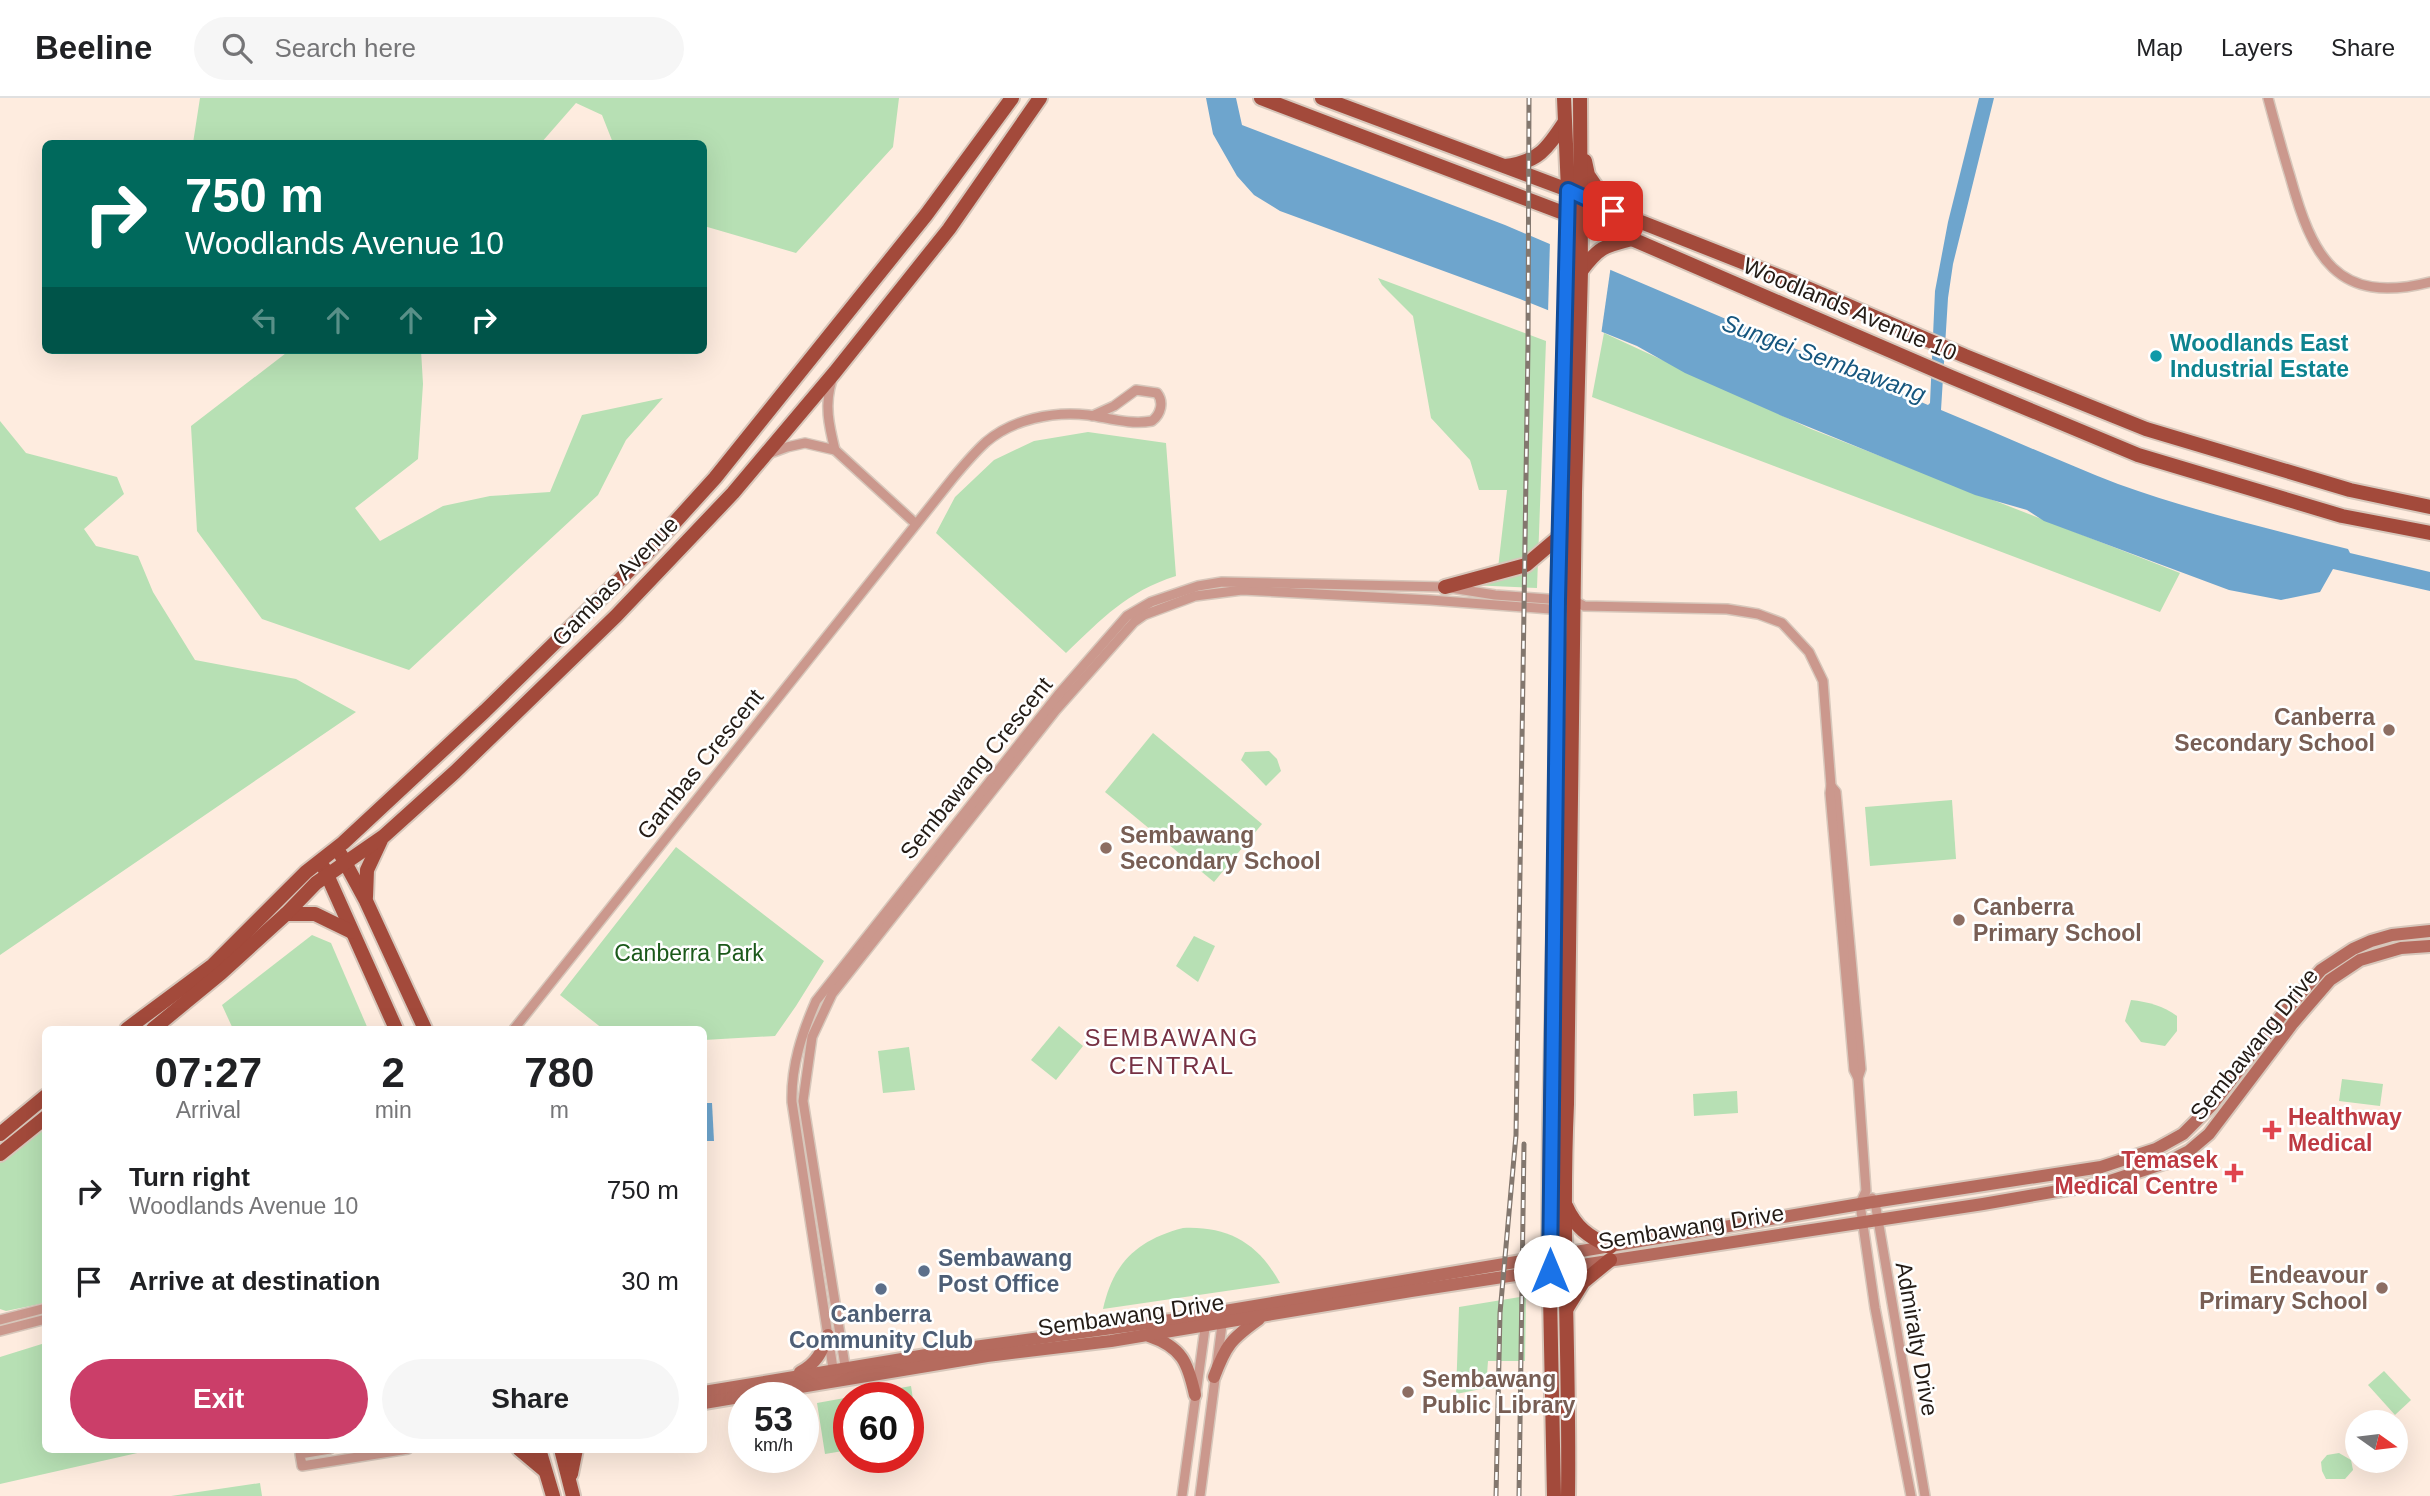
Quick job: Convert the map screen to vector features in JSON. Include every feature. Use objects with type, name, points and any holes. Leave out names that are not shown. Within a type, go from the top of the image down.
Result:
[{"type":"main road","name":"Gambas Avenue","points":[[131,1026],[213,965],[320,861],[485,711],[647,553],[695,501],[926,215],[1012,98]]},
{"type":"main road","name":"Gambas Avenue","points":[[156,1026],[221,973],[316,883],[384,836],[616,616],[766,454],[835,372],[949,229],[1040,98]]},
{"type":"main road","name":"Woodlands Avenue 10","points":[[1261,98],[1633,239],[2138,456],[2342,516],[2430,533]]},
{"type":"main road","name":"Woodlands Avenue 10","points":[[1322,98],[1574,192],[1613,211],[1793,282],[1965,356],[2146,429],[2350,489],[2430,507]]},
{"type":"main road","points":[[1564,98],[1564,123],[1574,192]]},
{"type":"main road","points":[[1568,1496],[1564,1202],[1578,606],[1572,349],[1573,217],[1581,146],[1580,98]]},
{"type":"main road","points":[[1504,166],[1523,164],[1546,150],[1564,123]]},
{"type":"main road","points":[[1581,146],[1588,175],[1613,211]]},
{"type":"main road","points":[[1581,271],[1593,255],[1605,246],[1633,239]]},
{"type":"main road","points":[[1554,1496],[1550,1125],[1558,776],[1558,605],[1572,349],[1581,271],[1574,249]]},
{"type":"main road","points":[[695,501],[693,517],[701,521],[709,517]]},
{"type":"main road","points":[[1445,587],[1525,565],[1560,536]]},
{"type":"main road","points":[[647,553],[663,551],[665,555],[662,567]]},
{"type":"main road","points":[[366,901],[367,870],[384,836]]},
{"type":"main road","points":[[337,848],[366,901],[424,1026]]},
{"type":"main road","points":[[320,861],[395,1026]]},
{"type":"main road","points":[[286,914],[315,914],[352,932]]},
{"type":"main road","name":"Sembawang Drive","points":[[1223,1317],[1262,1317],[1400,1293],[1860,1204],[1870,1196],[2101,1167],[2156,1149],[2183,1134],[2211,1107],[2281,1016],[2321,970],[2353,949],[2371,941],[2392,935],[2430,931]]},
{"type":"main road","name":"Sembawang Drive","points":[[1610,1253],[1878,1219],[2104,1183],[2165,1163],[2189,1151],[2209,1134],[2293,1023],[2330,980],[2360,960],[2401,948],[2430,946]]},
{"type":"main road","points":[[0,1134],[42,1099]]},
{"type":"main road","points":[[1550,1125],[1554,1126],[1561,1121],[1567,1104]]},
{"type":"main road","points":[[0,1154],[42,1120]]},
{"type":"main road","points":[[1564,1202],[1575,1224],[1610,1253],[1583,1282],[1565,1310]]},
{"type":"main road","name":"Sembawang Drive","points":[[707,1402],[840,1374],[1206,1320],[1550,1264]]},
{"type":"main road","points":[[1214,1377],[1224,1352],[1234,1337],[1262,1317]]},
{"type":"main road","name":"Sembawang Drive","points":[[707,1391],[790,1377],[840,1374],[1145,1335],[1206,1320]]},
{"type":"main road","points":[[790,1377],[810,1367],[828,1335]]},
{"type":"main road","points":[[1145,1335],[1163,1341],[1175,1349],[1187,1368],[1195,1395]]},
{"type":"main road","points":[[524,1453],[545,1471]]},
{"type":"main road","points":[[540,1453],[553,1496]]},
{"type":"main road","points":[[562,1453],[571,1491]]},
{"type":"main road","points":[[571,1491],[575,1453]]},
{"type":"street","points":[[2268,98],[2301,219],[2311,241],[2328,263],[2346,279],[2373,287],[2397,289],[2430,282]]},
{"type":"street","points":[[835,372],[829,390],[827,416],[835,450]]},
{"type":"street","name":"Gambas Crescent","points":[[516,1026],[694,800],[969,460],[994,437],[1014,425],[1040,417],[1092,415],[1114,406],[1136,390],[1157,393],[1161,401],[1158,416],[1152,421],[1106,420],[1092,415]]},
{"type":"street","points":[[766,454],[805,443],[835,450],[916,524]]},
{"type":"street","name":"Sembawang Crescent","points":[[840,1374],[828,1335],[792,1102],[793,1072],[804,1029],[817,1001],[1058,695],[1127,616],[1151,602],[1219,582],[1445,587],[1558,605]]},
{"type":"street","name":"Sembawang Crescent","points":[[840,1374],[803,1101],[809,1049],[817,1024],[832,994],[991,791],[1055,710],[1134,622],[1144,615],[1195,596],[1242,590],[1578,606]]},
{"type":"street","name":"Admiralty Drive","points":[[1578,606],[1727,609],[1758,614],[1782,623],[1809,652],[1823,681],[1832,786],[1836,792],[1870,1196],[1878,1219],[1925,1496]]},
{"type":"street","name":"Admiralty Drive","points":[[1860,1204],[1875,1308],[1911,1496]]},
{"type":"street","points":[[0,1320],[42,1309]]},
{"type":"street","points":[[1200,1496],[1223,1317]]},
{"type":"street","points":[[0,1331],[42,1320]]},
{"type":"street","points":[[1182,1496],[1206,1320]]},
{"type":"street","points":[[306,1453],[300,1454],[302,1466],[383,1453]]},
{"type":"green space","points":[[200,98],[899,98],[893,147],[796,253],[707,227],[707,140],[612,140],[602,115],[576,103],[544,140],[193,140]]},
{"type":"green space","points":[[1378,278],[1546,341],[1537,588],[1470,585],[1498,568],[1507,490],[1479,490],[1470,460],[1431,418],[1413,316]]},
{"type":"green space","points":[[1604,333],[1811,429],[2180,573],[2160,612],[1592,397]]},
{"type":"green space","points":[[285,354],[421,354],[423,384],[418,459],[355,508],[380,541],[443,506],[490,496],[550,492],[582,415],[663,398],[626,440],[598,495],[409,670],[262,619],[197,531],[191,426]]},
{"type":"green space","points":[[0,421],[26,453],[117,477],[124,494],[84,529],[96,546],[138,556],[153,592],[195,660],[296,679],[356,712],[0,955]]},
{"type":"green space","points":[[1088,432],[1166,443],[1176,576],[1158,582],[1116,607],[1066,653],[936,533],[955,497],[994,460],[1034,441]]},
{"type":"green space","points":[[1153,733],[1262,824],[1214,882],[1105,792]]},
{"type":"green space","points":[[1269,751],[1277,759],[1281,771],[1266,786],[1241,760],[1245,752]]},
{"type":"green space","points":[[1952,800],[1956,859],[1870,866],[1865,807]]},
{"type":"green space","name":"Canberra Park","points":[[676,847],[824,961],[775,1036],[707,1040],[707,1026],[599,1026],[560,995]]},
{"type":"green space","points":[[312,935],[331,943],[367,1026],[232,1026],[222,1005]]},
{"type":"green space","points":[[1194,936],[1215,946],[1198,982],[1176,966]]},
{"type":"green space","points":[[2131,1000],[2156,1005],[2177,1016],[2177,1031],[2165,1046],[2141,1042],[2125,1021]]},
{"type":"green space","points":[[1059,1026],[1083,1046],[1056,1080],[1031,1060]]},
{"type":"green space","points":[[909,1047],[915,1090],[883,1093],[878,1051]]},
{"type":"green space","points":[[2342,1079],[2383,1084],[2380,1106],[2339,1101]]},
{"type":"green space","points":[[1737,1091],[1738,1113],[1694,1116],[1693,1094]]},
{"type":"green space","points":[[42,1127],[42,1304],[6,1311],[0,1309],[0,1162]]},
{"type":"green space","points":[[1183,1228],[1214,1230],[1240,1240],[1262,1257],[1280,1283],[1103,1309],[1113,1279],[1129,1256],[1152,1239]]},
{"type":"green space","points":[[1526,1296],[1525,1361],[1488,1361],[1486,1388],[1456,1394],[1459,1307]]},
{"type":"green space","points":[[42,1344],[42,1453],[137,1453],[0,1484],[0,1357]]},
{"type":"green space","points":[[2384,1371],[2411,1400],[2400,1410],[2390,1410],[2368,1385]]},
{"type":"green space","points":[[833,1400],[833,1453],[825,1454],[819,1403]]},
{"type":"green space","points":[[2339,1453],[2345,1456],[2345,1474],[2349,1474],[2345,1479],[2326,1479],[2321,1462],[2327,1455]]},
{"type":"green space","points":[[260,1483],[262,1496],[171,1496]]},
{"type":"water","points":[[1206,98],[1236,98],[1242,125],[1505,225],[1928,405],[1935,291],[1948,222],[1979,98],[1994,98],[1953,264],[1948,298],[1941,410],[2146,494],[2348,549],[2350,553],[2430,572],[2430,591],[2333,569],[2320,592],[2281,600],[2229,590],[2044,521],[2027,510],[1975,495],[1782,416],[1685,373],[1637,346],[1520,299],[1280,211],[1254,195],[1237,176],[1213,134]]},
{"type":"water","points":[[707,1103],[712,1103],[714,1141],[707,1141]]},
{"type":"pier","points":[[1550,240],[1611,265],[1601,335],[1548,314]]},
{"type":"railway","points":[[1496,1496],[1500,1313],[1516,1135],[1529,98]]},
{"type":"railway","points":[[1519,1496],[1524,1144]]},
{"type":"place","name":"Woodlands East Industrial Estate","points":[[2156,356]]},
{"type":"place","name":"Canberra Secondary School","points":[[2389,730]]},
{"type":"place","name":"Sembawang Secondary School","points":[[1106,848]]},
{"type":"place","name":"Canberra Primary School","points":[[1959,920]]},
{"type":"place","name":"Healthway Medical","points":[[2272,1130]]},
{"type":"place","name":"Temasek Medical Centre","points":[[2234,1173]]},
{"type":"place","name":"Sembawang Post Office","points":[[924,1271]]},
{"type":"place","name":"Endeavour Primary School","points":[[2382,1288]]},
{"type":"place","name":"Canberra Community Club","points":[[881,1289]]},
{"type":"place","name":"Sembawang Public Library","points":[[1408,1392]]},
{"type":"district","name":"SEMBAWANG CENTRAL","points":[[1172,1051]]},
{"type":"route","points":[[1550,1271],[1558,600],[1568,190],[1613,211]]},
{"type":"water label","name":"Sungei Sembawang","points":[[1824,358]]}]
